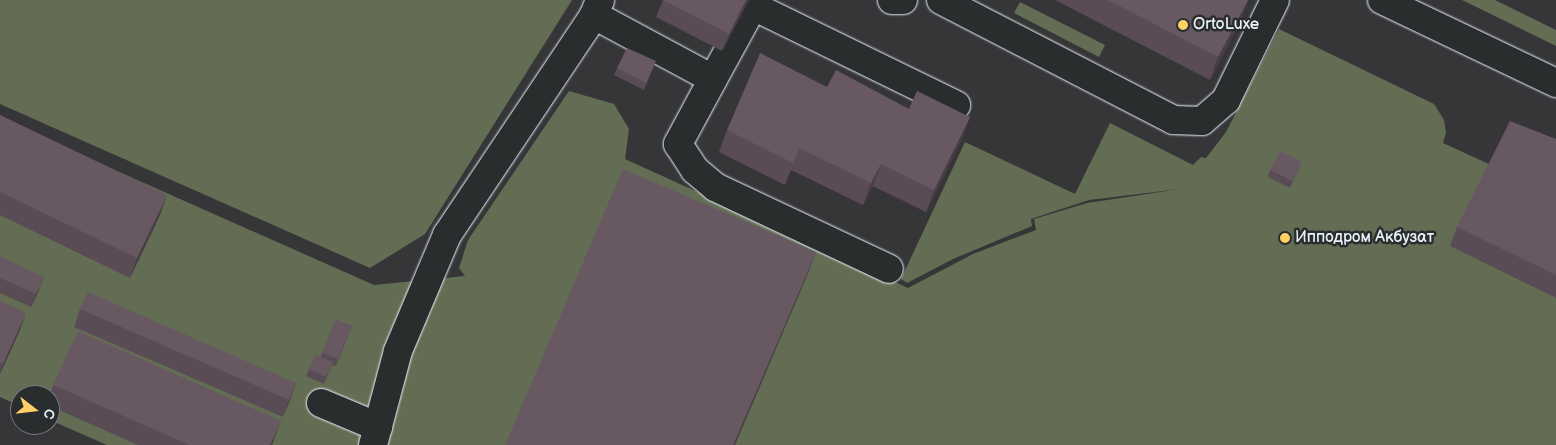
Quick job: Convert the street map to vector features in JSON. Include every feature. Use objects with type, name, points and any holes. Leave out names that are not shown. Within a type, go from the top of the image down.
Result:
[{"type":"lane","points":[[892,0],[903,0]]},
{"type":"lane","points":[[941,0],[1173,120],[1202,121],[1226,100],[1275,0]]},
{"type":"lane","points":[[1382,0],[1556,83]]},
{"type":"lane","points":[[889,269],[722,191],[695,170],[678,144],[753,6],[956,105]]},
{"type":"lane","points":[[321,404],[375,436],[398,351],[447,235],[597,7],[713,80]]},
{"type":"green space","points":[[0,0],[572,0],[425,234],[370,268],[0,104]]},
{"type":"green space","points":[[1462,0],[1495,0],[1556,30],[1556,46]]},
{"type":"green space","points":[[1020,2],[1105,45],[1099,57],[1014,13]]},
{"type":"green space","name":"Ипподром Акбузат","points":[[1279,29],[1434,104],[1444,120],[1446,133],[1443,143],[1491,165],[1556,161],[1556,445],[107,445],[60,424],[60,385],[10,385],[10,402],[0,397],[0,119],[374,285],[465,276],[459,268],[468,240],[569,91],[614,104],[629,129],[625,159],[908,288],[973,254],[1036,230],[1034,219],[1087,203],[1180,189],[1089,200],[1031,219],[1032,226],[953,259],[907,283],[901,279],[965,142],[1075,194],[1110,123],[1193,165],[1201,157],[1206,158],[1226,132]]},
{"type":"building","points":[[663,0],[746,0],[729,34]]},
{"type":"building","points":[[1108,0],[1248,0],[1218,57]]},
{"type":"building","points":[[627,48],[656,61],[646,83],[617,68]]},
{"type":"building","points":[[760,53],[827,87],[836,70],[909,109],[917,91],[970,117],[934,190],[881,164],[871,183],[799,148],[793,163],[727,130]]},
{"type":"building","points":[[0,115],[167,195],[137,258],[0,192]]},
{"type":"building","name":"Ипподром Акбузат","points":[[1510,121],[1556,139],[1556,275],[1457,227]]},
{"type":"building","points":[[1280,151],[1302,162],[1293,181],[1270,170]]},
{"type":"building","points":[[623,169],[816,252],[733,445],[505,445]]},
{"type":"building","points":[[0,256],[44,277],[36,294],[0,278]]},
{"type":"building","points":[[88,292],[296,383],[289,400],[80,309]]},
{"type":"building","points":[[0,301],[26,313],[3,364],[0,363]]},
{"type":"building","points":[[336,320],[352,326],[338,359],[322,353]]},
{"type":"building","points":[[78,331],[281,421],[270,445],[190,445],[60,388],[60,385],[53,385]]},
{"type":"building","points":[[315,354],[333,362],[326,377],[309,369]]},
{"type":"place","name":"OrtoLuxe","points":[[1183,25]]},
{"type":"place","name":"Ипподром Акбузат","points":[[1285,238]]}]
